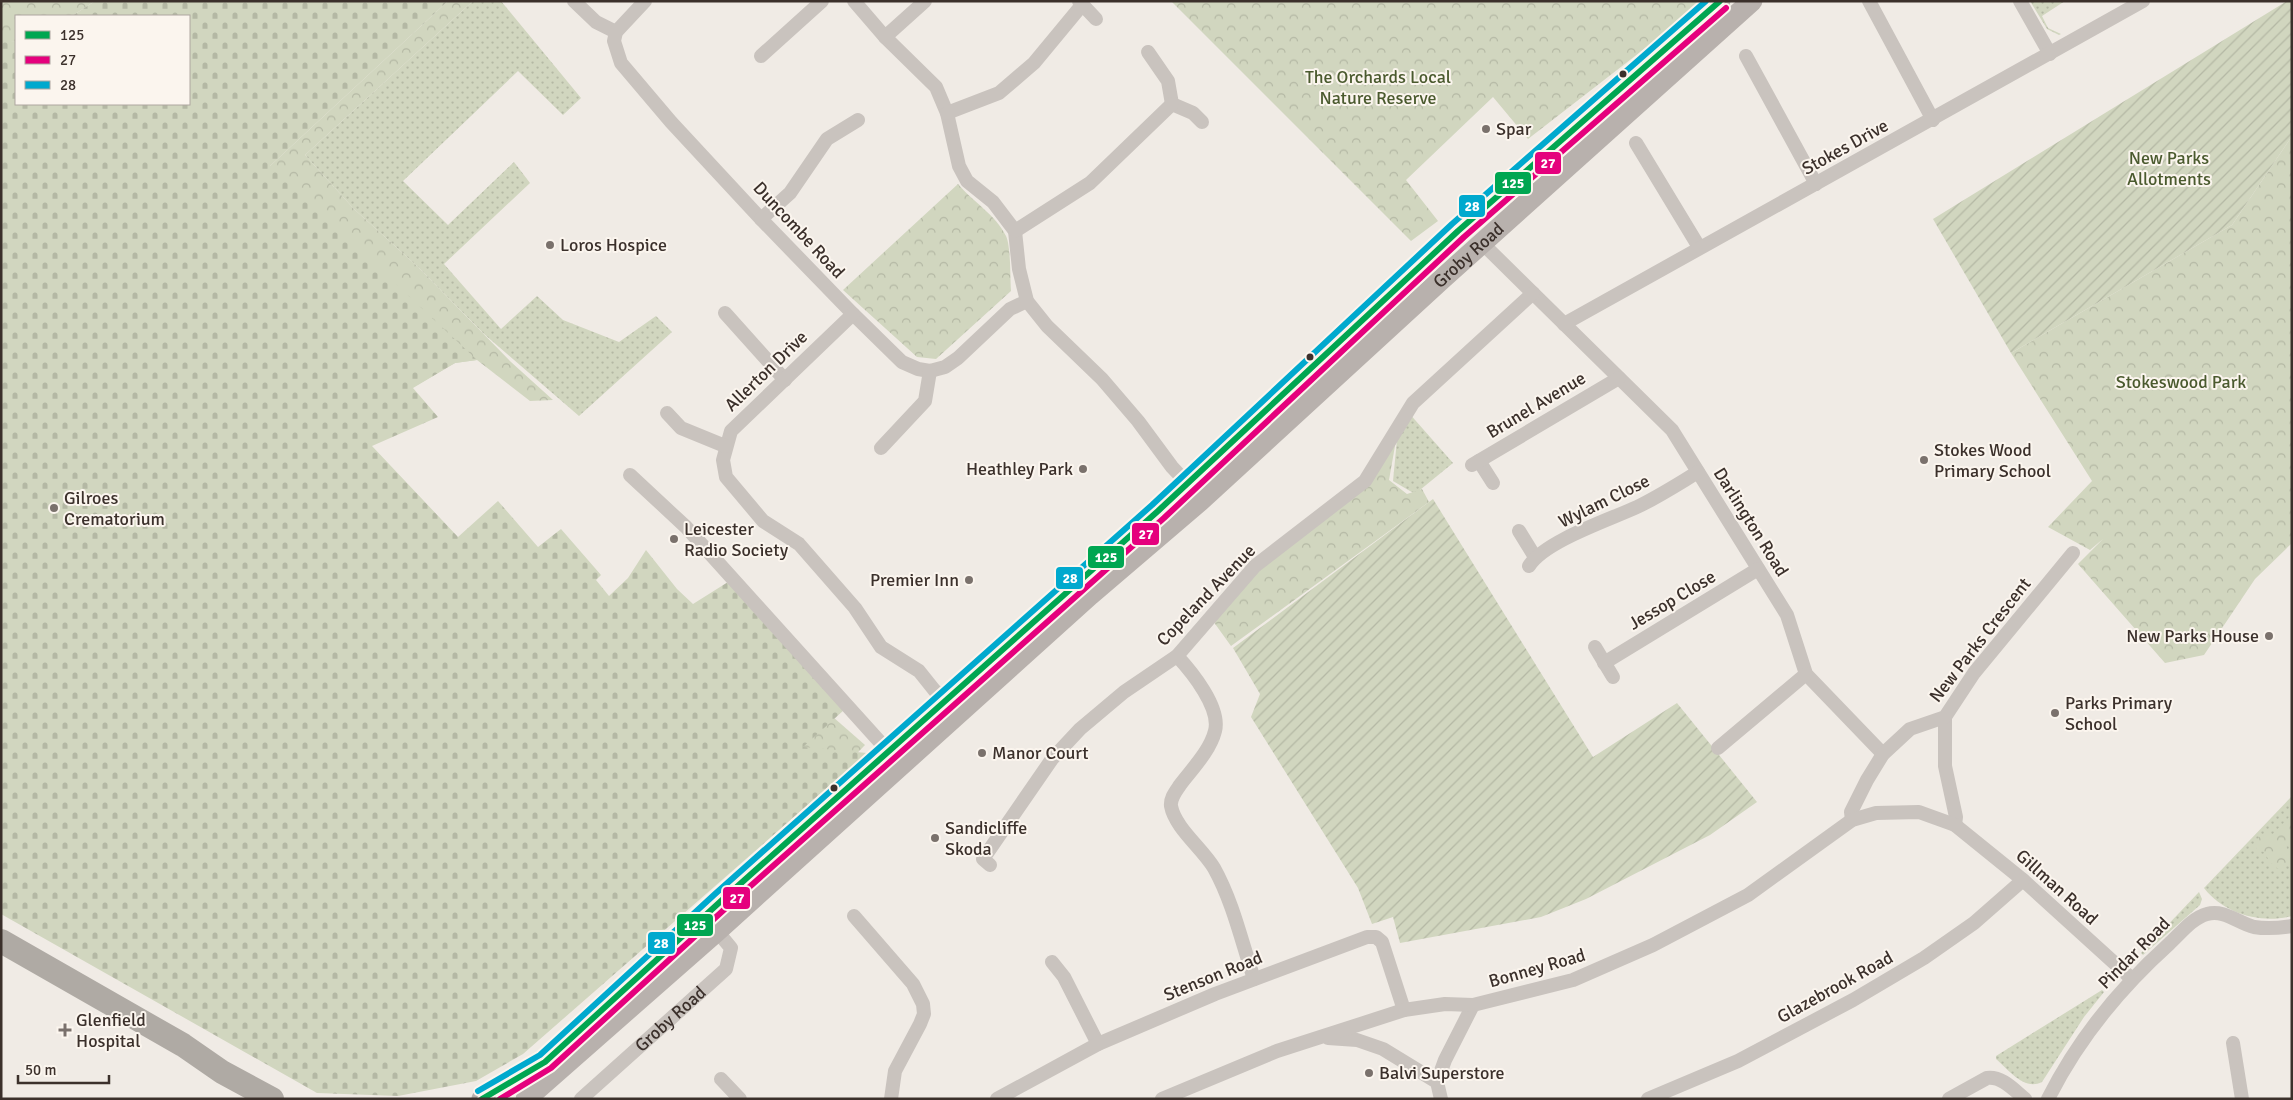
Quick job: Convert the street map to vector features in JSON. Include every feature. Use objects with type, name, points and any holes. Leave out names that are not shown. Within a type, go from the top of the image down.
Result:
[{"type":"highway","points":[[1,941],[183,1045],[222,1072],[272,1099]]},
{"type":"highway","points":[[222,1072],[244,1099]]},
{"type":"main road","name":"Groby Road","points":[[482,1099],[545,1062],[721,900],[947,701],[1158,511],[1186,482],[1458,231],[1720,1]]},
{"type":"main road","name":"Groby Road","points":[[526,1099],[941,728],[1208,493],[1482,243],[1752,1]]},
{"type":"street","points":[[574,1],[596,22],[616,32],[645,1]]},
{"type":"street","points":[[761,56],[822,1]]},
{"type":"street","points":[[854,1],[885,37],[936,87],[947,113],[959,166],[967,181],[993,202],[1014,231],[1019,269],[1027,301],[1048,326],[1102,379],[1186,482],[1208,493]]},
{"type":"street","points":[[885,37],[925,1]]},
{"type":"street","points":[[1869,1],[1933,120]]},
{"type":"street","points":[[2020,1],[2050,54]]},
{"type":"street","name":"Stokes Drive","points":[[1564,324],[1699,247],[1933,120],[2143,1]]},
{"type":"street","points":[[947,113],[999,93],[1034,63],[1080,3],[1096,19]]},
{"type":"street","name":"Duncombe Road","points":[[616,32],[614,41],[616,49],[626,70],[671,122],[761,219],[902,362],[918,369],[930,371]]},
{"type":"street","points":[[1148,52],[1168,81],[1172,104]]},
{"type":"street","points":[[1746,56],[1816,184]]},
{"type":"street","points":[[1014,231],[1090,182],[1172,104]]},
{"type":"street","points":[[1172,104],[1193,113],[1202,122]]},
{"type":"street","points":[[761,219],[790,193],[826,139],[858,120]]},
{"type":"street","points":[[1636,143],[1699,247]]},
{"type":"street","name":"Darlington Road","points":[[1482,243],[1672,430],[1787,615],[1806,674],[1883,754]]},
{"type":"street","name":"Copeland Avenue","points":[[990,864],[983,859],[1052,759],[1080,729],[1124,692],[1177,656],[1255,566],[1365,481],[1413,403],[1532,293]]},
{"type":"street","points":[[880,448],[925,401],[930,371],[945,367],[958,358],[1010,309],[1027,301]]},
{"type":"street","points":[[724,314],[784,380]]},
{"type":"street","name":"Allerton Drive","points":[[853,314],[731,430],[725,446],[723,460],[726,477],[763,521],[799,544],[855,608],[881,647],[919,671],[935,691],[947,701]]},
{"type":"street","name":"Brunel Avenue","points":[[1493,483],[1476,463],[1619,378]]},
{"type":"street","points":[[667,413],[681,428],[725,446]]},
{"type":"street","name":"Wylam Close","points":[[1519,531],[1532,561],[1588,528],[1638,506],[1698,472]]},
{"type":"street","points":[[630,474],[686,527],[889,752]]},
{"type":"street","name":"New Parks Crescent","points":[[1883,754],[1910,729],[1945,717],[1974,673],[2073,553]]},
{"type":"street","name":"Jessop Close","points":[[1604,663],[1758,569]]},
{"type":"street","points":[[1595,647],[1613,677]]},
{"type":"street","points":[[1177,656],[1187,666],[1206,695],[1216,720],[1215,731],[1209,746],[1177,790],[1171,806],[1178,820],[1213,867],[1223,886],[1254,979]]},
{"type":"street","points":[[1718,748],[1806,674]]},
{"type":"street","points":[[1945,717],[1945,766],[1956,817],[1955,825]]},
{"type":"street","points":[[1852,820],[1851,812],[1883,754]]},
{"type":"street","name":"Gillman Road","points":[[1852,820],[1876,813],[1919,812],[1955,825],[2023,880],[2132,979]]},
{"type":"street","name":"Bonney Road","points":[[1162,1099],[1277,1052],[1404,1010],[1445,1004],[1473,1005],[1573,980],[1653,946],[1748,895],[1852,820]]},
{"type":"street","name":"Glazebrook Road","points":[[1648,1099],[1738,1061],[1869,991],[1924,958],[1974,923],[2023,880]]},
{"type":"street","name":"Pindar Road","points":[[2048,1099],[2059,1076],[2089,1030],[2132,979],[2190,924],[2207,914],[2216,913],[2226,915],[2254,927],[2277,928],[2292,926]]},
{"type":"street","points":[[854,916],[913,984],[923,1004],[924,1014],[920,1024],[895,1071],[891,1099]]},
{"type":"street","name":"Groby Road","points":[[581,1099],[726,969],[731,948],[716,931]]},
{"type":"street","name":"Stenson Road","points":[[997,1099],[1098,1044],[1254,979],[1367,937],[1376,937],[1382,942],[1404,1010]]},
{"type":"street","points":[[1052,962],[1064,977],[1098,1044]]},
{"type":"street","points":[[1440,1099],[1437,1082],[1445,1060],[1473,1005]]},
{"type":"street","points":[[1320,1038],[1357,1040],[1382,1049],[1437,1082]]},
{"type":"street","points":[[2233,1043],[2242,1099]]},
{"type":"street","points":[[1948,1099],[1987,1078],[1993,1077],[2000,1079],[2025,1099]]},
{"type":"street","points":[[721,1079],[740,1099]]},
{"type":"green space","points":[[1,1],[95,1],[74,15],[15,15],[15,42],[3,41],[1,39]]},
{"type":"green space","points":[[95,1],[448,1],[270,166],[477,360],[455,363],[413,388],[438,417],[372,446],[458,537],[498,501],[538,547],[561,529],[601,575],[596,580],[609,596],[628,578],[646,550],[677,589],[693,604],[728,582],[844,710],[803,747],[867,753],[523,1054],[476,1081],[398,1096],[317,1093],[1,914],[1,39],[15,42],[15,105],[190,105],[190,15],[74,15]]},
{"type":"green space","points":[[448,1],[473,1],[305,155],[354,209],[418,267],[511,362],[553,400],[530,401],[477,360],[455,363],[412,388],[1,325],[270,166]]},
{"type":"green space","points":[[473,1],[501,1],[581,98],[563,115],[518,71],[403,181],[448,225],[514,162],[530,183],[444,264],[501,329],[537,296],[563,320],[619,342],[656,316],[672,332],[579,416],[484,334],[418,267],[354,209],[305,155]]},
{"type":"green space","name":"The Orchards Local Nature Reserve","points":[[1171,1],[1706,1],[1528,139],[1493,97],[1406,180],[1438,221],[1411,241]]},
{"type":"green space","points":[[2030,1],[2065,1],[2042,16],[2048,28],[2061,34],[2059,35],[2047,29]]},
{"type":"green space","name":"New Parks Allotments","points":[[2287,1],[2292,1],[2292,136],[2232,225],[2011,353],[1933,219]]},
{"type":"green space","name":"Stokeswood Park","points":[[2292,136],[2292,543],[2255,579],[2204,655],[2165,663],[2078,564],[2103,539],[2090,550],[2048,527],[2092,481],[2011,353],[2232,225]]},
{"type":"green space","points":[[958,184],[1002,228],[1006,236],[1010,255],[1011,291],[936,359],[917,357],[843,290]]},
{"type":"green space","points":[[1408,412],[1453,463],[1415,494],[1393,481],[1398,429]]},
{"type":"green space","points":[[1398,429],[1389,480],[1407,494],[1422,489],[1429,502],[1231,646],[1213,621],[1227,598],[1363,483]]},
{"type":"green space","points":[[1433,499],[1593,757],[1677,703],[1757,802],[1710,835],[1586,899],[1541,917],[1400,943],[1393,917],[1372,924],[1358,888],[1251,717],[1260,694],[1233,648]]},
{"type":"green space","points":[[817,703],[865,745],[844,767],[677,747]]},
{"type":"green space","points":[[2292,796],[2292,916],[2268,919],[2256,918],[2232,910],[2212,897],[2204,888]]},
{"type":"green space","points":[[2292,814],[2292,837],[2286,844],[2290,857],[2283,868],[2278,869],[2270,862],[2264,852],[2257,850],[2254,842],[2261,835],[2271,836]]},
{"type":"green space","points":[[2199,892],[2202,899],[2200,905],[2143,955],[2141,953]]},
{"type":"green space","points":[[2102,990],[2104,992],[2084,1017],[2042,1082],[2029,1084],[2023,1082],[1996,1059],[1996,1056]]},
{"type":"transit line","name":"28","points":[[478,1091],[540,1055],[715,894],[1152,505],[1452,224],[1706,1]]},
{"type":"transit line","name":"125","points":[[482,1099],[545,1062],[721,901],[1158,511],[1458,231],[1720,1]]},
{"type":"transit line","name":"27","points":[[500,1099],[551,1068],[727,907],[1164,518],[1464,237],[1726,8]]},
{"type":"place","name":"Spar","points":[[1486,129]]},
{"type":"place","name":"Loros Hospice","points":[[550,245]]},
{"type":"place","name":"Stokes Wood Primary School","points":[[1924,460]]},
{"type":"place","name":"Heathley Park","points":[[1083,469]]},
{"type":"place","name":"Gilroes Crematorium","points":[[54,508]]},
{"type":"place","name":"Leicester Radio Society","points":[[674,539]]},
{"type":"place","name":"Premier Inn","points":[[969,580]]},
{"type":"place","name":"New Parks House","points":[[2269,636]]},
{"type":"place","name":"Parks Primary School","points":[[2055,713]]},
{"type":"place","name":"Manor Court","points":[[982,753]]},
{"type":"place","name":"Sandicliffe Skoda","points":[[935,838]]},
{"type":"place","name":"Glenfield Hospital","points":[[65,1030]]},
{"type":"place","name":"Balvi Superstore","points":[[1369,1073]]}]
